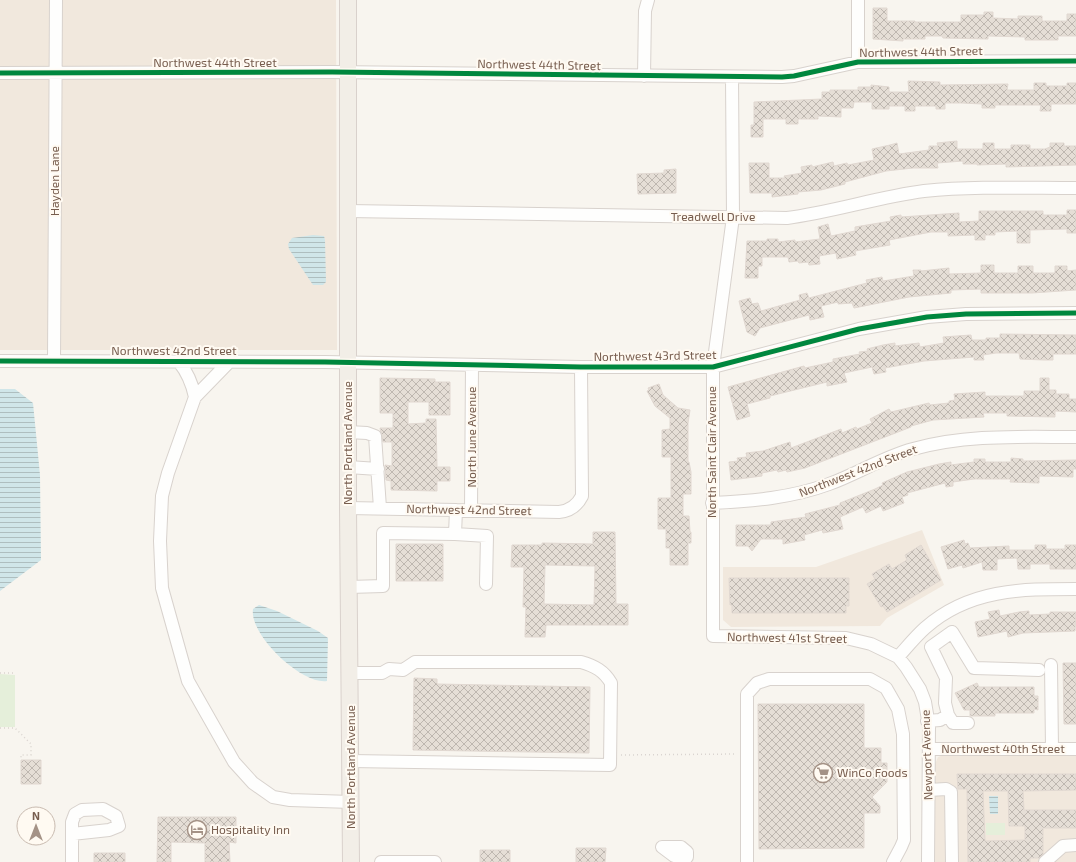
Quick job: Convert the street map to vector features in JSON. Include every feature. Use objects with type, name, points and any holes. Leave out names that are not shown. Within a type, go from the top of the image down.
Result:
[{"type":"main road","name":"North Portland Avenue","points":[[348,0],[348,508],[351,862]]},
{"type":"street","name":"Hayden Lane","points":[[54,361],[56,0]]},
{"type":"street","points":[[644,76],[645,11],[648,0]]},
{"type":"street","points":[[858,0],[858,62]]},
{"type":"street","name":"Northwest 44th Street","points":[[0,73],[348,73],[732,77],[794,76],[858,62],[1076,61]]},
{"type":"street","name":"North Saint Clair Avenue","points":[[713,636],[712,367],[733,217],[732,77]]},
{"type":"street","name":"Treadwell Drive","points":[[348,212],[794,217],[821,214],[924,191],[992,188],[1076,188]]},
{"type":"street","name":"Northwest 43rd Street","points":[[348,362],[581,367],[712,367],[859,329],[927,317],[966,314],[1076,313]]},
{"type":"street","name":"Northwest 42nd Street","points":[[0,361],[348,362]]},
{"type":"street","points":[[230,361],[195,397],[168,473],[162,496],[160,541],[162,588],[188,681],[234,762],[253,783],[273,797],[290,800],[351,802]]},
{"type":"street","points":[[179,362],[185,370],[192,385],[195,397]]},
{"type":"street","name":"North June Avenue","points":[[472,364],[472,510]]},
{"type":"street","name":"Northwest 42nd Street","points":[[348,508],[566,511],[579,503],[582,496],[581,367]]},
{"type":"street","points":[[348,432],[367,433],[375,436],[380,508]]},
{"type":"street","name":"Northwest 42nd Street","points":[[712,503],[753,502],[810,491],[830,484],[887,458],[913,449],[943,442],[984,437],[1076,437]]},
{"type":"street","points":[[348,467],[378,469]]},
{"type":"street","points":[[455,534],[456,510]]},
{"type":"street","points":[[349,586],[383,586],[383,533],[487,536],[486,584]]},
{"type":"street","points":[[898,657],[930,624],[945,613],[969,601],[1003,592],[1033,589],[1076,590]]},
{"type":"street","points":[[968,723],[953,723],[948,715],[945,704],[946,678],[931,647],[952,632],[974,668],[1039,670]]},
{"type":"street","name":"Northwest 41st Street","points":[[713,636],[846,638],[871,644],[898,657]]},
{"type":"street","name":"Newport Avenue","points":[[898,657],[920,689],[925,702],[928,721],[928,862]]},
{"type":"street","points":[[350,673],[382,673],[389,669],[403,670],[415,662],[582,662],[596,667],[603,672],[611,683],[610,765],[351,761]]},
{"type":"street","points":[[1052,665],[1052,749]]},
{"type":"street","points":[[747,862],[747,694],[757,684],[769,679],[870,679],[886,688],[898,709],[902,734],[904,840],[902,847],[893,862]]},
{"type":"street","points":[[928,721],[940,720],[948,715]]},
{"type":"street","name":"Northwest 40th Street","points":[[929,749],[1076,749]]},
{"type":"street","points":[[929,790],[946,789],[950,792],[952,862]]},
{"type":"street","points":[[72,834],[72,862]]},
{"type":"street","points":[[1045,862],[1063,846],[1076,845]]},
{"type":"street","points":[[381,862],[435,862]]},
{"type":"path","points":[[0,673],[15,673]]},
{"type":"path","points":[[0,728],[15,728],[31,744],[31,755],[21,755],[21,760]]},
{"type":"path","points":[[617,755],[740,754]]},
{"type":"shaded area","points":[[0,0],[336,0],[337,350],[0,350]]},
{"type":"shaded area","points":[[313,235],[324,236],[325,240],[326,282],[323,285],[313,285],[289,249],[288,244],[292,238]]},
{"type":"shaded area","points":[[0,389],[15,389],[33,403],[40,475],[41,560],[0,591]]},
{"type":"shaded area","points":[[922,530],[944,585],[887,618],[880,626],[731,627],[723,620],[723,567],[816,567]]},
{"type":"shaded area","points":[[259,605],[277,611],[318,631],[328,638],[327,681],[316,680],[304,675],[279,656],[268,644],[259,632],[254,620],[253,609]]},
{"type":"shaded area","points":[[943,755],[1076,755],[1076,862],[935,862],[935,764],[938,757]]},
{"type":"shaded area","points":[[989,796],[998,796],[998,814],[990,814]]},
{"type":"green space","points":[[0,674],[15,675],[15,727],[0,727]]},
{"type":"green space","points":[[986,823],[1005,823],[1005,835],[986,835]]},
{"type":"building","points":[[873,8],[887,8],[887,21],[915,22],[961,22],[961,15],[984,15],[984,12],[993,12],[993,18],[1018,19],[1018,16],[1042,16],[1042,21],[1067,21],[1067,14],[1076,14],[1076,36],[1058,36],[1058,40],[1025,40],[1025,37],[988,36],[988,39],[925,36],[925,39],[903,39],[903,41],[873,39]]},
{"type":"building","points":[[908,81],[940,82],[940,85],[1008,84],[1007,90],[1034,90],[1034,83],[1046,83],[1046,86],[1067,86],[1067,83],[1076,83],[1076,104],[1051,104],[1051,111],[1040,111],[1041,105],[995,105],[995,108],[982,108],[982,104],[945,103],[945,109],[936,109],[936,106],[915,106],[915,111],[905,111],[905,106],[889,106],[889,109],[872,109],[872,102],[854,102],[853,108],[841,108],[841,117],[818,116],[818,119],[798,119],[798,124],[786,124],[786,119],[763,119],[763,137],[751,137],[751,125],[754,125],[754,102],[822,99],[822,92],[830,92],[830,90],[858,90],[858,87],[871,87],[871,85],[889,87],[889,92],[909,92]]},
{"type":"building","points":[[957,141],[957,149],[983,149],[983,143],[994,143],[994,149],[1011,149],[1011,145],[1030,145],[1030,149],[1045,149],[1050,147],[1050,143],[1064,143],[1064,146],[1076,146],[1076,165],[1006,167],[1006,164],[963,164],[963,161],[937,163],[938,168],[913,168],[886,171],[845,182],[845,184],[821,190],[798,192],[798,194],[772,197],[772,193],[750,193],[749,163],[769,163],[769,178],[785,178],[784,176],[802,173],[801,167],[812,165],[812,167],[833,162],[834,166],[847,163],[848,165],[874,160],[872,149],[897,143],[899,154],[929,150],[929,146],[938,146],[937,143]]},
{"type":"building","points":[[676,169],[676,193],[638,194],[637,174],[664,173],[664,170]]},
{"type":"building","points":[[1067,210],[1076,210],[1076,233],[1067,233],[1067,229],[1030,230],[1030,243],[1017,243],[1017,231],[995,232],[995,235],[985,235],[985,240],[975,240],[975,235],[948,236],[948,232],[931,232],[889,240],[890,245],[855,251],[856,255],[837,259],[836,253],[819,256],[820,264],[809,265],[808,262],[789,262],[788,257],[762,257],[762,266],[758,266],[758,278],[745,278],[747,241],[767,241],[767,239],[778,239],[778,242],[795,240],[795,242],[820,239],[818,227],[828,224],[831,236],[855,231],[855,227],[891,221],[890,217],[901,215],[901,217],[959,213],[959,222],[979,221],[979,211],[1043,211],[1043,215],[1067,215]]},
{"type":"building","points":[[981,265],[994,265],[994,273],[1018,273],[1018,266],[1033,266],[1033,273],[1055,273],[1055,266],[1067,266],[1067,271],[1076,270],[1076,290],[1032,293],[981,293],[981,289],[951,290],[951,293],[909,297],[854,308],[852,303],[838,304],[838,302],[821,306],[824,317],[810,320],[809,315],[760,328],[755,336],[747,332],[739,301],[750,298],[752,304],[758,303],[761,311],[800,300],[799,295],[807,293],[809,298],[867,283],[866,280],[882,277],[883,281],[914,276],[913,270],[921,271],[949,268],[949,274],[981,273]]},
{"type":"building","points":[[1000,334],[1076,335],[1076,354],[1053,354],[1053,360],[1044,360],[1020,359],[1019,353],[996,353],[983,355],[984,360],[974,360],[974,357],[924,361],[885,368],[886,372],[874,374],[872,367],[844,373],[847,382],[827,386],[827,382],[770,396],[770,398],[747,404],[750,416],[737,420],[728,387],[804,366],[805,368],[833,362],[833,359],[860,354],[859,352],[868,351],[867,349],[883,345],[895,343],[895,346],[919,343],[920,347],[944,343],[943,337],[971,335],[972,340],[986,340],[986,338],[1000,338]]},
{"type":"building","points":[[380,378],[435,379],[435,382],[450,382],[450,415],[429,415],[429,402],[408,402],[408,424],[426,423],[426,419],[436,419],[437,467],[450,467],[450,481],[437,481],[437,491],[391,490],[391,481],[386,480],[385,465],[392,466],[392,442],[383,442],[380,428],[393,428],[393,413],[380,413]]},
{"type":"building","points":[[1040,378],[1049,378],[1049,390],[1056,390],[1056,394],[1069,394],[1069,399],[1076,399],[1076,412],[1055,411],[1055,417],[1007,416],[1007,413],[983,413],[984,417],[933,420],[911,426],[805,468],[787,472],[786,470],[778,472],[777,470],[762,473],[762,476],[731,480],[729,462],[738,461],[737,458],[747,457],[746,453],[763,451],[790,442],[791,448],[841,429],[842,433],[856,427],[857,429],[872,423],[870,419],[889,409],[891,412],[929,403],[930,405],[949,403],[949,401],[955,400],[954,394],[985,392],[985,396],[1024,396],[1024,391],[1040,391]]},
{"type":"building","points":[[659,384],[663,395],[678,408],[690,410],[688,423],[688,462],[691,472],[691,494],[683,494],[683,516],[689,516],[691,532],[691,543],[688,543],[688,565],[670,565],[670,548],[666,548],[666,529],[658,529],[658,498],[671,498],[671,457],[662,457],[662,430],[670,429],[670,418],[655,406],[647,391],[649,390],[648,388]]},
{"type":"building","points":[[1011,458],[1023,459],[1023,461],[1076,460],[1076,469],[1073,469],[1073,477],[1039,476],[1039,483],[1010,482],[1011,479],[974,479],[953,482],[953,486],[946,487],[945,483],[907,493],[908,495],[902,497],[904,503],[883,511],[881,506],[866,513],[863,507],[840,517],[843,529],[823,533],[822,530],[804,535],[805,540],[783,544],[783,539],[761,539],[752,551],[748,546],[736,546],[736,525],[771,525],[771,522],[806,517],[805,514],[840,505],[840,503],[875,489],[883,485],[882,483],[907,472],[939,464],[951,462],[951,465],[974,462],[974,459],[985,459],[985,462],[1011,462]]},
{"type":"building","points":[[593,532],[615,532],[616,604],[628,604],[628,625],[546,625],[545,637],[525,637],[526,607],[523,607],[524,567],[511,567],[512,545],[542,545],[542,543],[593,544]],"holes":[[[545,565],[595,566],[594,605],[544,604]]]},
{"type":"building","points":[[964,540],[965,544],[968,543],[970,548],[1009,546],[1009,550],[1035,550],[1035,545],[1046,545],[1046,549],[1065,549],[1065,545],[1076,545],[1076,569],[1050,569],[1050,564],[1030,564],[1030,569],[1018,569],[1017,558],[997,559],[997,570],[983,570],[982,562],[963,568],[962,565],[948,569],[941,547]]},
{"type":"building","points":[[396,544],[443,544],[443,581],[396,581]]},
{"type":"building","points":[[921,545],[941,580],[887,612],[883,606],[881,607],[867,584],[875,579],[872,574],[889,564],[892,569],[907,560],[905,555]]},
{"type":"building","points":[[729,578],[849,578],[849,606],[846,606],[846,613],[732,613],[732,605],[730,605]]},
{"type":"building","points":[[999,610],[1000,616],[1029,611],[1029,615],[1050,614],[1050,612],[1076,612],[1075,631],[1023,633],[1008,637],[1007,631],[978,637],[975,622],[990,619],[988,612]]},
{"type":"building","points":[[1063,663],[1076,663],[1076,724],[1064,724]]},
{"type":"building","points":[[414,678],[437,679],[437,684],[590,687],[589,753],[413,750]]},
{"type":"building","points":[[977,683],[979,687],[1034,687],[1034,696],[1038,696],[1038,710],[1034,709],[1034,713],[995,713],[995,716],[970,716],[970,710],[964,710],[955,693]]},
{"type":"building","name":"WinCo Foods","points":[[758,704],[864,704],[864,748],[881,748],[881,763],[887,763],[887,782],[872,797],[880,806],[880,813],[864,813],[864,848],[759,849]]},
{"type":"building","points":[[21,760],[41,760],[41,784],[21,784]]},
{"type":"building","points":[[957,774],[1076,774],[1076,790],[1023,791],[1024,810],[1076,810],[1076,828],[1043,828],[1043,854],[1039,858],[1030,858],[1030,862],[968,862],[967,789],[958,789]],"holes":[[[983,791],[1008,791],[1009,826],[1025,826],[1025,840],[985,841]]]},
{"type":"building","name":"Hospitality Inn","points":[[158,817],[236,817],[236,843],[229,842],[230,862],[205,862],[205,843],[171,842],[171,862],[157,862]]},
{"type":"building","points":[[576,848],[606,848],[605,862],[576,862]]},
{"type":"building","points":[[480,850],[510,850],[510,862],[480,862]]},
{"type":"building","points":[[94,853],[125,853],[125,862],[94,862]]},
{"type":"cycle path","points":[[0,73],[332,72],[782,77],[794,76],[858,62],[1076,61]]},
{"type":"cycle path","points":[[0,361],[325,362],[581,367],[713,367],[859,329],[927,317],[966,314],[1076,313]]},
{"type":"place","name":"WinCo Foods","points":[[823,773]]},
{"type":"place","name":"Hospitality Inn","points":[[197,830]]}]
